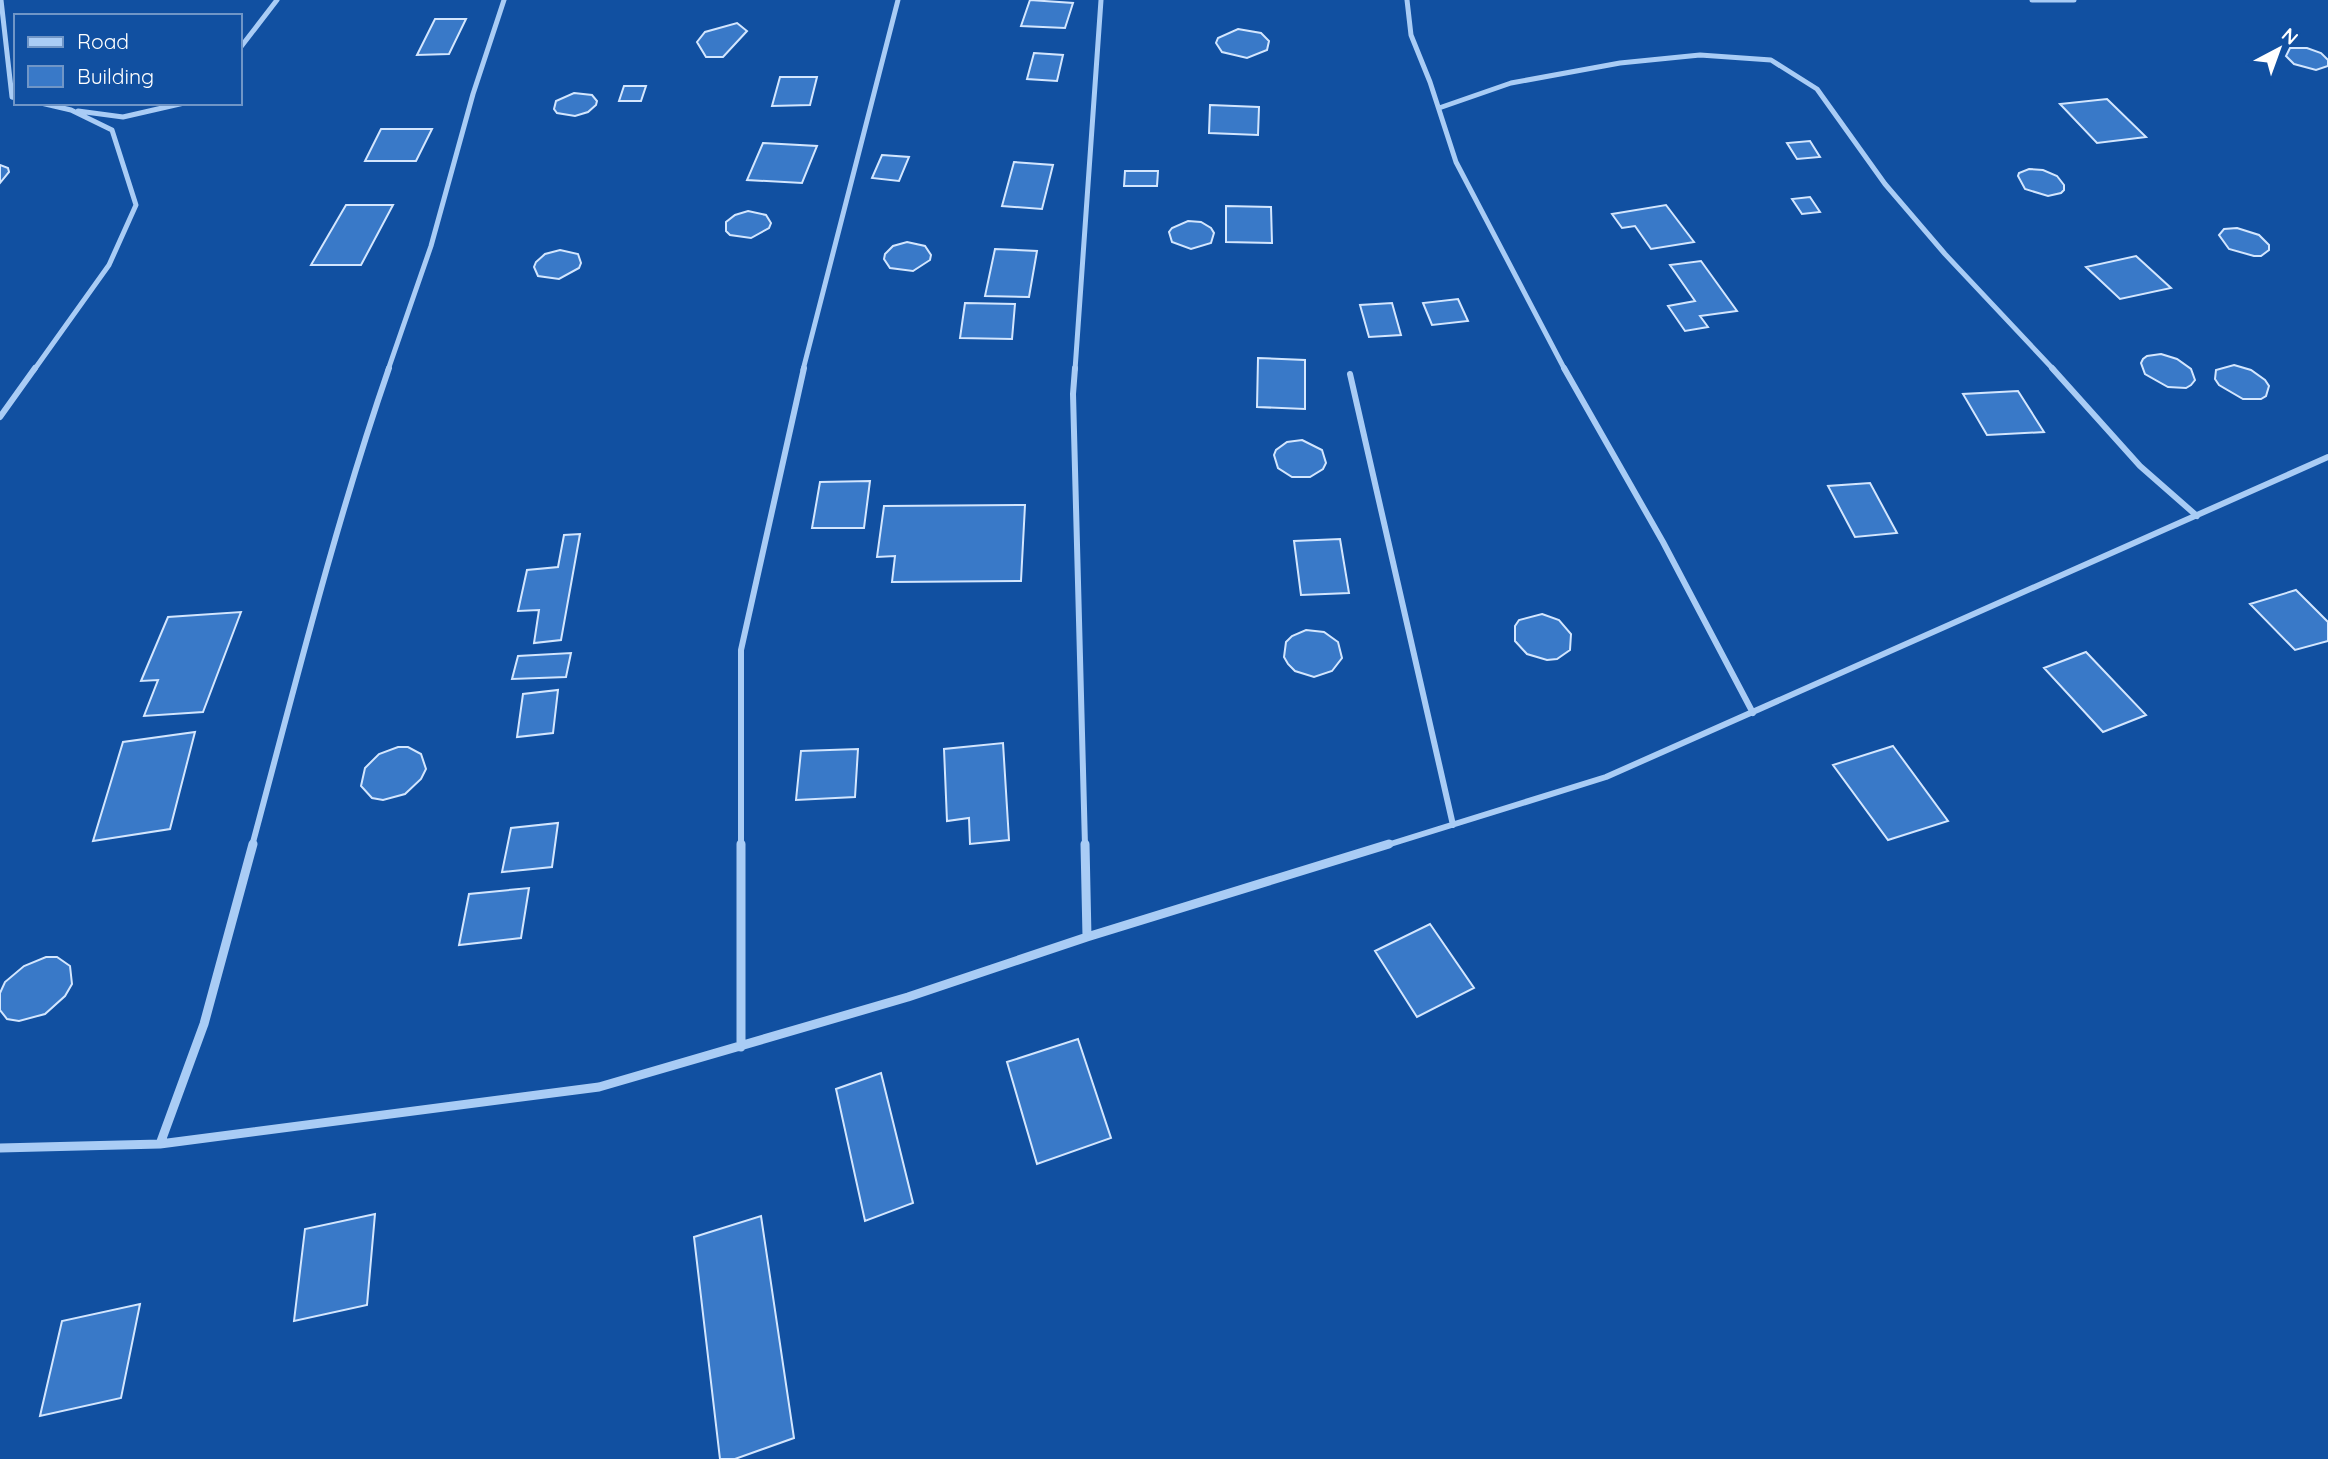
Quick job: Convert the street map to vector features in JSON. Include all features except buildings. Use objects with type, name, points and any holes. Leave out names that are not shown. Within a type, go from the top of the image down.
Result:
[{"type":"street","points":[[1,0],[14,97]]},
{"type":"street","points":[[242,45],[277,0]]},
{"type":"street","points":[[160,1144],[204,1024],[366,436],[431,246],[473,94],[504,0]]},
{"type":"street","points":[[741,1047],[741,650],[807,353],[898,0]]},
{"type":"street","points":[[1087,937],[1073,394],[1101,0]]},
{"type":"street","points":[[1407,0],[1411,35],[1456,162],[1582,403],[1663,542],[1753,713]]},
{"type":"street","points":[[2032,0],[2074,0]]},
{"type":"street","points":[[1439,108],[1511,83],[1620,62],[1700,55],[1771,60],[1817,89],[1885,184],[1945,254],[2090,408],[2140,466],[2197,516]]},
{"type":"street","points":[[50,105],[122,117],[175,105]]},
{"type":"street","points":[[0,417],[109,265],[136,205],[112,130],[71,110]]},
{"type":"street","points":[[1350,374],[1452,824]]},
{"type":"street","points":[[0,1147],[160,1144],[599,1087],[741,1047],[1606,777],[2328,457]]}]
